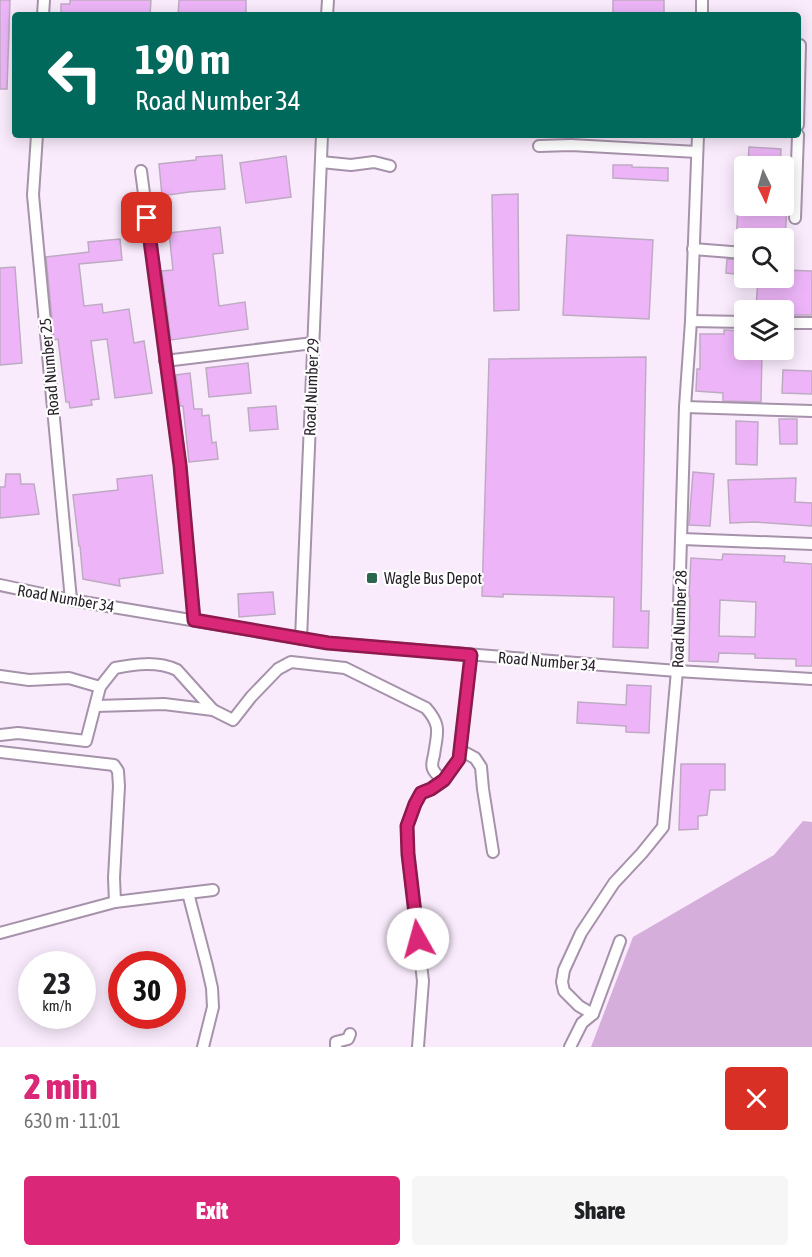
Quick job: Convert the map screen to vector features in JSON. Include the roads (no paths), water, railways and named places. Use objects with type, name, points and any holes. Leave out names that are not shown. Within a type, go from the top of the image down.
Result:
[{"type":"street","name":"Road Number 25","points":[[37,138],[33,195],[71,600]]},
{"type":"street","name":"Road Number 29","points":[[301,639],[322,138]]},
{"type":"street","name":"Road Number 28","points":[[593,1014],[579,1006],[564,991],[562,982],[564,970],[581,933],[614,883],[663,827],[677,671],[685,407],[691,321],[698,138]]},
{"type":"street","points":[[795,218],[798,138]]},
{"type":"street","points":[[539,146],[571,145],[697,152]]},
{"type":"street","points":[[321,162],[351,165],[374,162],[390,166]]},
{"type":"street","points":[[141,171],[181,475],[194,620]]},
{"type":"street","points":[[693,249],[734,252]]},
{"type":"street","points":[[691,321],[734,322]]},
{"type":"street","points":[[794,322],[812,323]]},
{"type":"street","points":[[165,361],[313,343]]},
{"type":"street","points":[[685,407],[812,411]]},
{"type":"street","points":[[682,539],[812,544]]},
{"type":"street","name":"Road Number 34","points":[[0,585],[71,600],[328,643],[677,671],[812,679]]},
{"type":"street","points":[[418,1047],[423,981],[408,854],[407,826],[421,793],[444,780],[459,759],[471,655]]},
{"type":"street","points":[[96,706],[165,704],[213,711],[233,720],[278,669],[291,662],[345,668],[426,708],[437,725],[432,767],[444,780]]},
{"type":"street","points":[[0,735],[18,733],[86,741],[100,687],[115,668],[135,664],[169,666],[177,670],[213,711]]},
{"type":"street","points":[[0,676],[29,680],[69,678],[100,687]]},
{"type":"street","points":[[460,750],[482,766],[483,789],[493,852]]},
{"type":"street","points":[[0,752],[114,765],[119,786],[114,878],[115,902]]},
{"type":"street","points":[[0,933],[115,902],[213,891]]},
{"type":"street","points":[[188,893],[212,988],[213,1007],[203,1047]]},
{"type":"street","points":[[570,1047],[582,1023],[593,1014],[620,941]]},
{"type":"street","points":[[336,1047],[336,1042],[348,1039],[350,1034]]},
{"type":"place","name":"Wagle Bus Depot","points":[[372,578]]}]
